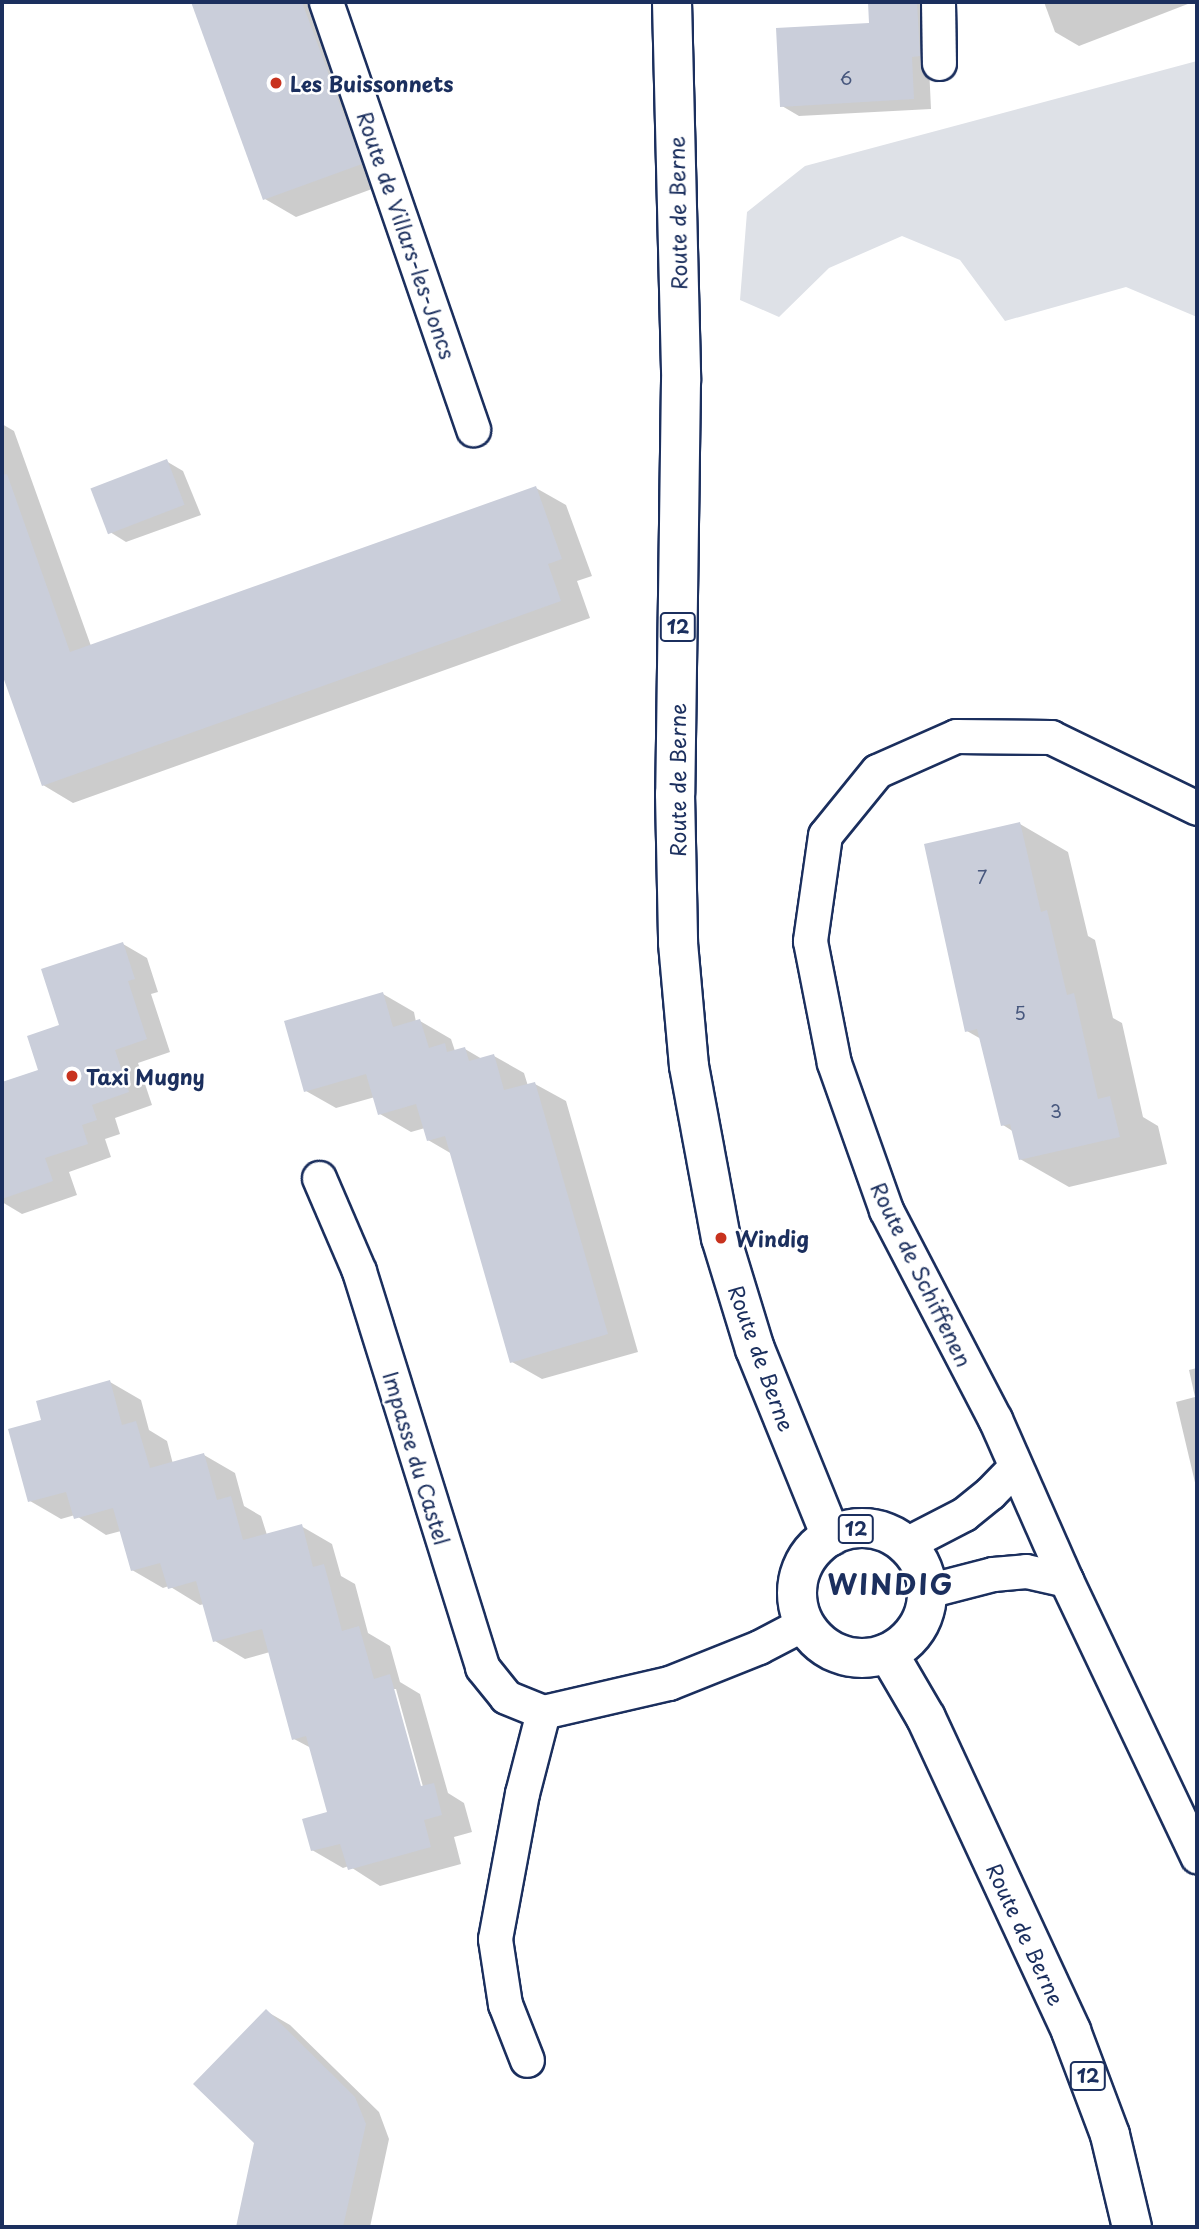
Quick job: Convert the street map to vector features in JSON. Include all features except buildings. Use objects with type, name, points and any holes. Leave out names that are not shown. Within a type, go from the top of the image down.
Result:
[{"type":"main road","name":"Route de Berne","points":[[672,2],[681,381],[675,794],[678,943],[690,1066],[721,1238],[755,1349],[831,1536]]},
{"type":"main road","name":"12","points":[[805,1623],[798,1605],[801,1575],[815,1548],[831,1536],[850,1529],[870,1528],[889,1534],[906,1544],[925,1574],[927,1591]]},
{"type":"main road","points":[[805,1623],[816,1639],[831,1650],[850,1657],[869,1658],[888,1653],[904,1643],[917,1628],[925,1611],[927,1591]]},
{"type":"main road","name":"Route de Berne","points":[[888,1653],[926,1718],[1071,2031],[1110,2135],[1132,2227]]},
{"type":"street","name":"Route de Villars-les-Joncs","points":[[326,2],[473,429]]},
{"type":"street","points":[[938,2],[939,63]]},
{"type":"street","name":"Route de Schiffenen","points":[[1197,808],[1051,737],[956,736],[877,771],[825,835],[810,941],[834,1063],[886,1210],[995,1419],[1066,1580],[1197,1856]]},
{"type":"street","name":"Impasse du Castel","points":[[319,1178],[359,1272],[482,1667],[506,1697],[543,1712]]},
{"type":"street","points":[[906,1544],[964,1514],[1016,1467]]},
{"type":"street","points":[[927,1591],[993,1574],[1026,1571],[1066,1580]]},
{"type":"street","points":[[527,2060],[505,2004],[495,1939],[522,1793],[543,1712],[669,1683],[759,1647],[805,1623]]},
{"type":"shaded area","points":[[1197,61],[1197,317],[1126,287],[1005,321],[960,260],[902,236],[829,268],[779,317],[740,300],[747,212],[805,166]]},
{"type":"place","name":"Les Buissonnets","points":[[276,83]]},
{"type":"place","name":"Taxi Mugny","points":[[72,1076]]},
{"type":"place","name":"Windig","points":[[721,1238]]},
{"type":"district","name":"WINDIG","points":[[891,1584]]}]
